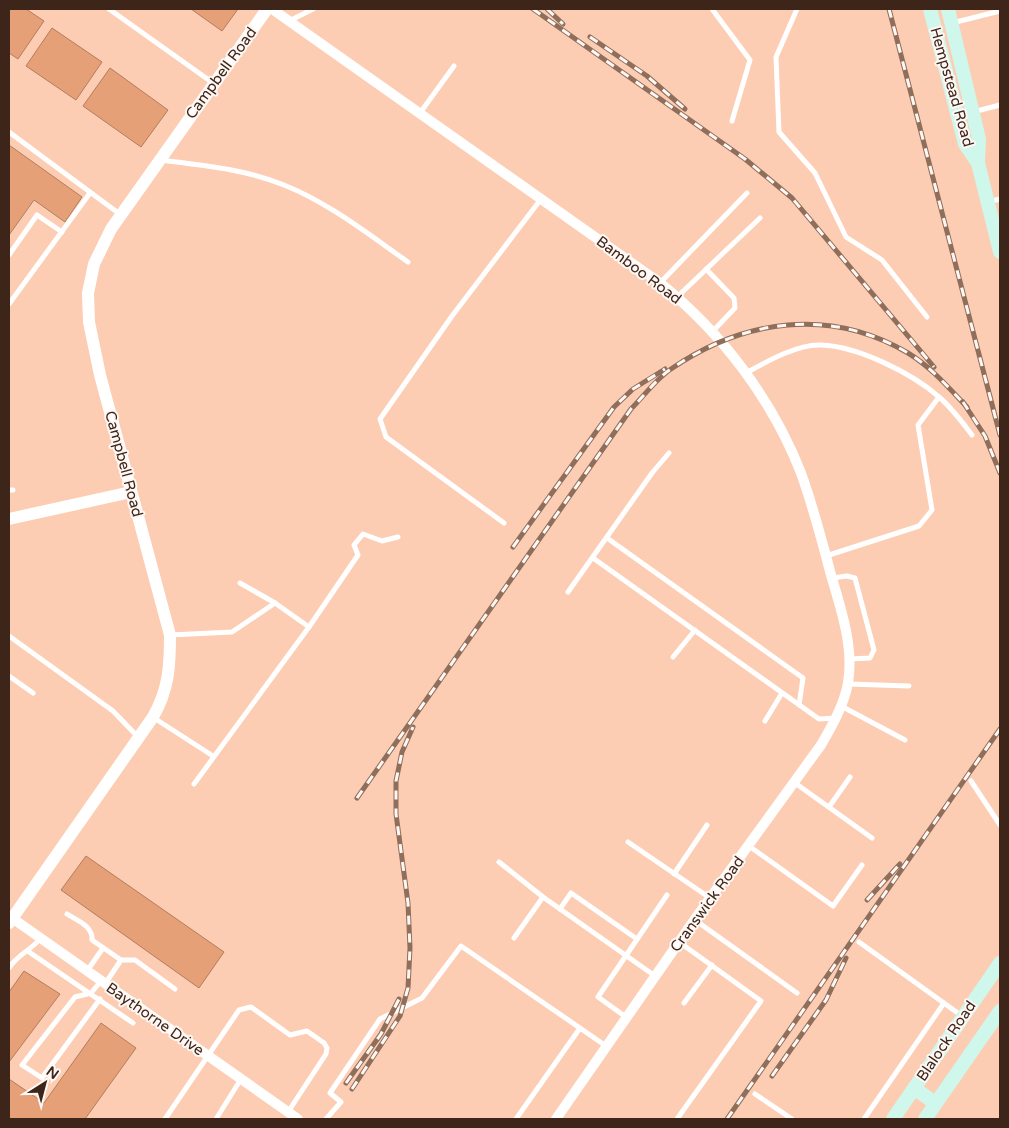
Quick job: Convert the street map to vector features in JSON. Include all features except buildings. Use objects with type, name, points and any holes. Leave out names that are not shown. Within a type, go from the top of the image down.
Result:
[{"type":"main road","name":"Hempstead Road","points":[[930,9],[965,144],[978,163],[994,200],[1000,252]]},
{"type":"main road","name":"Hempstead Road","points":[[948,9],[979,139],[978,163]]},
{"type":"main road","points":[[952,93],[967,89]]},
{"type":"main road","name":"Blalock Road","points":[[893,1119],[1000,963]]},
{"type":"main road","name":"Blalock Road","points":[[925,1119],[1000,1011]]},
{"type":"main road","points":[[914,1088],[935,1103]]},
{"type":"street","name":"Campbell Road","points":[[10,921],[153,717],[160,706],[170,673],[170,635],[100,375],[89,312],[88,293],[94,264],[102,245],[121,215],[267,9]]},
{"type":"street","name":"Bamboo Road","points":[[272,9],[660,282],[712,332],[746,373],[768,404],[800,473],[843,615],[850,659],[848,684]]},
{"type":"street","points":[[9,518],[131,492]]},
{"type":"street","name":"Cranswick Road","points":[[556,1119],[695,919],[821,746],[836,718],[848,684]]},
{"type":"street","name":"Baythorne Drive","points":[[10,921],[41,938],[298,1119]]},
{"type":"lane","points":[[109,9],[213,83]]},
{"type":"lane","points":[[289,21],[313,9]]},
{"type":"lane","points":[[712,9],[750,60],[732,120]]},
{"type":"lane","points":[[797,9],[776,57],[779,132],[815,173],[846,237],[882,260],[927,317]]},
{"type":"lane","points":[[951,24],[1000,11]]},
{"type":"lane","points":[[420,114],[454,66]]},
{"type":"lane","points":[[972,112],[1000,104]]},
{"type":"lane","points":[[9,132],[121,215]]},
{"type":"lane","points":[[159,160],[216,168],[283,184],[331,209],[408,262]]},
{"type":"lane","points":[[9,304],[90,193]]},
{"type":"lane","points":[[660,282],[746,193]]},
{"type":"lane","points":[[504,523],[386,437],[380,419],[452,316],[541,198]]},
{"type":"lane","points":[[9,255],[37,215],[62,232]]},
{"type":"lane","points":[[677,297],[760,218]]},
{"type":"lane","points":[[706,269],[734,298],[735,308],[712,332]]},
{"type":"lane","points":[[746,373],[778,355],[820,344],[862,352],[898,370],[939,397],[972,435]]},
{"type":"lane","points":[[826,556],[919,526],[932,510],[918,425],[939,397]]},
{"type":"lane","points":[[568,592],[652,473],[669,453]]},
{"type":"lane","points":[[194,784],[309,627],[358,555],[354,545],[363,534],[382,541],[398,537]]},
{"type":"lane","points":[[607,538],[803,678],[799,705]]},
{"type":"lane","points":[[592,558],[819,719],[836,718]]},
{"type":"lane","points":[[832,578],[847,576],[855,578],[874,650],[870,658],[850,659]]},
{"type":"lane","points":[[240,583],[275,603],[309,627]]},
{"type":"lane","points":[[170,635],[232,632],[275,603]]},
{"type":"lane","points":[[673,657],[695,630]]},
{"type":"lane","points":[[9,636],[113,711],[139,737]]},
{"type":"lane","points":[[9,676],[33,693]]},
{"type":"lane","points":[[848,684],[909,686]]},
{"type":"lane","points":[[765,720],[782,693]]},
{"type":"lane","points":[[840,706],[855,712],[905,740]]},
{"type":"lane","points":[[153,717],[213,756]]},
{"type":"lane","points":[[829,807],[850,777]]},
{"type":"lane","points":[[971,781],[1000,824]]},
{"type":"lane","points":[[795,783],[872,838]]},
{"type":"lane","points":[[674,874],[707,825]]},
{"type":"lane","points":[[628,842],[710,898]]},
{"type":"lane","points":[[748,846],[833,906],[862,865]]},
{"type":"lane","points":[[499,862],[543,897],[655,976]]},
{"type":"lane","points":[[560,909],[571,893],[637,939]]},
{"type":"lane","points":[[626,1017],[598,997],[666,895]]},
{"type":"lane","points":[[514,938],[543,897]]},
{"type":"lane","points":[[67,914],[90,929],[93,933],[92,940],[103,948],[121,960],[135,960],[174,989]]},
{"type":"lane","points":[[695,919],[797,993]]},
{"type":"lane","points":[[9,968],[16,958],[29,952],[41,938]]},
{"type":"lane","points":[[677,1119],[761,1001],[679,942]]},
{"type":"lane","points":[[859,942],[962,1016]]},
{"type":"lane","points":[[326,1119],[341,1102],[330,1093],[380,1019],[422,998],[461,946],[606,1046]]},
{"type":"lane","points":[[87,971],[103,948]]},
{"type":"lane","points":[[29,952],[133,1023]]},
{"type":"lane","points":[[100,999],[42,1078],[22,1065],[75,997],[91,993],[121,960]]},
{"type":"lane","points":[[684,1003],[712,965]]},
{"type":"lane","points":[[864,1119],[944,1003]]},
{"type":"lane","points":[[165,1119],[209,1057],[239,1010],[245,1007],[251,1007],[290,1034],[306,1031],[324,1042],[327,1048],[326,1054],[288,1112]]},
{"type":"lane","points":[[516,1119],[580,1028]]},
{"type":"lane","points":[[216,1119],[240,1079]]},
{"type":"lane","points":[[755,1094],[792,1119]]},
{"type":"railway","points":[[533,9],[745,159],[792,198],[934,367]]},
{"type":"railway","points":[[547,9],[563,24]]},
{"type":"railway","points":[[889,9],[1000,435]]},
{"type":"railway","points":[[590,37],[647,76],[685,109]]},
{"type":"railway","points":[[357,798],[631,409],[671,369],[699,352],[728,339],[758,330],[788,325],[818,325],[848,329],[878,338],[908,353],[932,371],[967,407]]},
{"type":"railway","points":[[513,547],[614,407],[633,389],[665,369]]},
{"type":"railway","points":[[963,402],[985,436],[1000,473]]},
{"type":"railway","points":[[352,1089],[400,1016],[408,988],[410,948],[408,903],[396,814],[396,781],[402,752],[413,727]]},
{"type":"railway","points":[[727,1119],[1000,729]]},
{"type":"railway","points":[[867,900],[900,864]]},
{"type":"railway","points":[[772,1076],[826,1000],[846,958]]},
{"type":"railway","points":[[346,1083],[381,1034],[399,999]]}]
